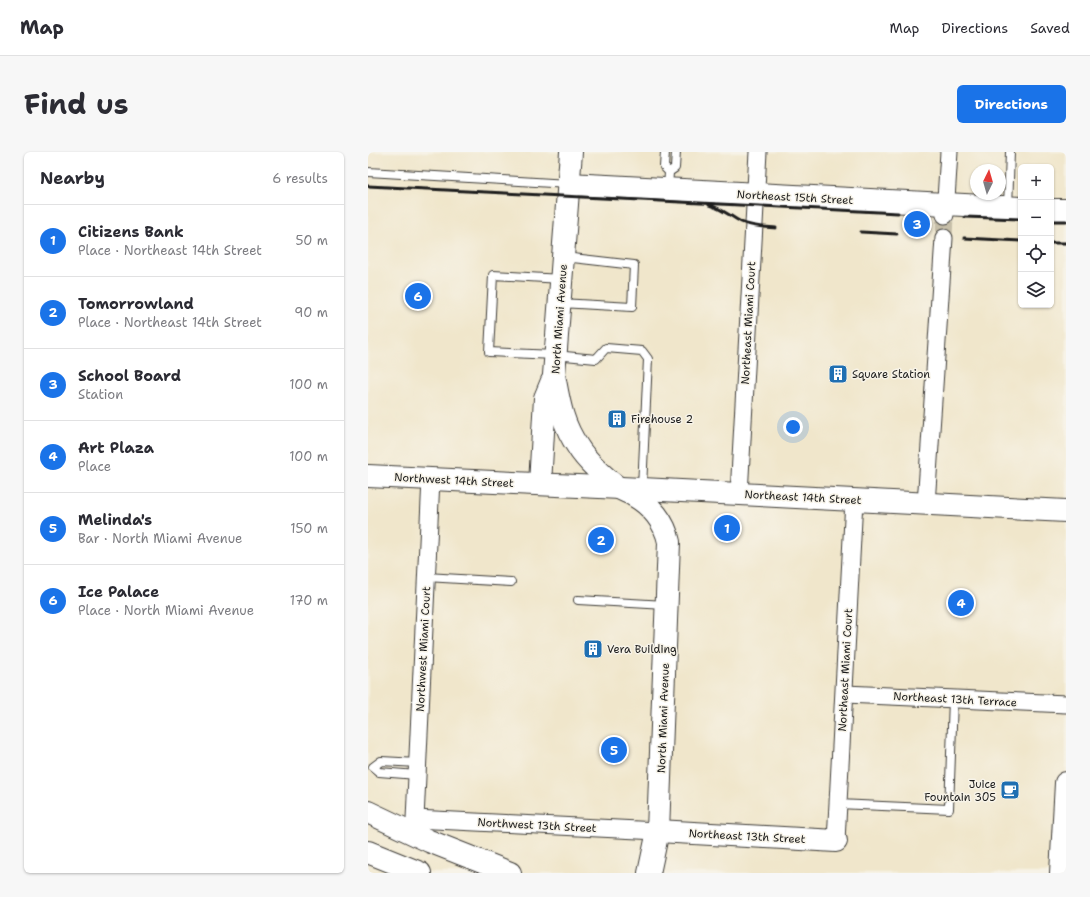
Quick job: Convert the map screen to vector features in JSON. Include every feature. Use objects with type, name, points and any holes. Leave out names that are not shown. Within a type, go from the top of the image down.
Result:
[{"type":"main road","name":"North Miami Avenue","points":[[571,152],[554,365],[564,423],[575,443],[591,463],[619,488],[634,495],[651,509],[659,518],[669,542],[658,831],[649,873]]},
{"type":"main road","name":"Northeast 15th Street","points":[[569,184],[669,181],[755,195],[946,209],[1014,208]]},
{"type":"main road","points":[[1054,210],[1066,210]]},
{"type":"main road","points":[[540,484],[546,398],[554,365]]},
{"type":"main road","name":"Northwest 14th Street","points":[[368,476],[540,484]]},
{"type":"main road","name":"Northeast 14th Street","points":[[540,484],[1066,511]]},
{"type":"main road","points":[[1061,873],[1065,832],[1066,783]]},
{"type":"main road","points":[[368,812],[430,841],[510,873]]},
{"type":"main road","name":"Northeast 13th Street","points":[[658,831],[836,841]]},
{"type":"main road","points":[[368,852],[420,873]]},
{"type":"street","name":"Northeast Miami Court","points":[[739,494],[758,152]]},
{"type":"street","points":[[946,209],[949,152]]},
{"type":"street","points":[[926,504],[944,238]]},
{"type":"street","name":"Northwest Miami Court","points":[[415,819],[431,479]]},
{"type":"street","name":"Northeast Miami Court","points":[[836,841],[845,694],[854,500]]},
{"type":"street","name":"Northeast 13th Terrace","points":[[845,694],[1066,704]]},
{"type":"street","name":"Northwest 13th Street","points":[[415,819],[658,831]]},
{"type":"lane","points":[[665,152],[664,167],[669,181]]},
{"type":"lane","points":[[669,181],[675,168],[676,152]]},
{"type":"lane","points":[[1010,152],[1014,208]]},
{"type":"lane","points":[[368,172],[569,184]]},
{"type":"lane","points":[[559,303],[632,306],[634,265],[563,257]]},
{"type":"lane","points":[[561,279],[493,275],[489,352],[554,365],[596,359],[606,348],[642,351],[648,359],[642,489]]},
{"type":"lane","points":[[426,577],[512,582]]},
{"type":"lane","points":[[578,600],[667,605]]},
{"type":"lane","points":[[838,804],[949,809],[953,699]]},
{"type":"lane","points":[[370,767],[381,761],[417,769]]},
{"type":"lane","points":[[370,767],[379,772],[417,769]]},
{"type":"tunnel","points":[[944,238],[945,215]]},
{"type":"railway","points":[[368,186],[898,213]]},
{"type":"railway","points":[[709,205],[745,224],[776,228]]},
{"type":"railway","points":[[965,217],[1018,219]]},
{"type":"railway","points":[[1054,221],[1066,221]]},
{"type":"railway","points":[[861,232],[897,234]]},
{"type":"railway","points":[[964,238],[1018,241]]},
{"type":"railway","points":[[1054,243],[1066,243]]},
{"type":"place","name":"School Board","points":[[917,224]]},
{"type":"place","name":"Ice Palace","points":[[418,296]]},
{"type":"place","name":"Square Station","points":[[838,374]]},
{"type":"place","name":"Firehouse 2","points":[[617,419]]},
{"type":"place","name":"Citizens Bank","points":[[727,528]]},
{"type":"place","name":"Tomorrowland","points":[[601,540]]},
{"type":"place","name":"Art Plaza","points":[[961,603]]},
{"type":"place","name":"Vera Building","points":[[593,649]]},
{"type":"place","name":"Melinda's","points":[[614,750]]},
{"type":"place","name":"Juice Fountain 305","points":[[1010,790]]}]
